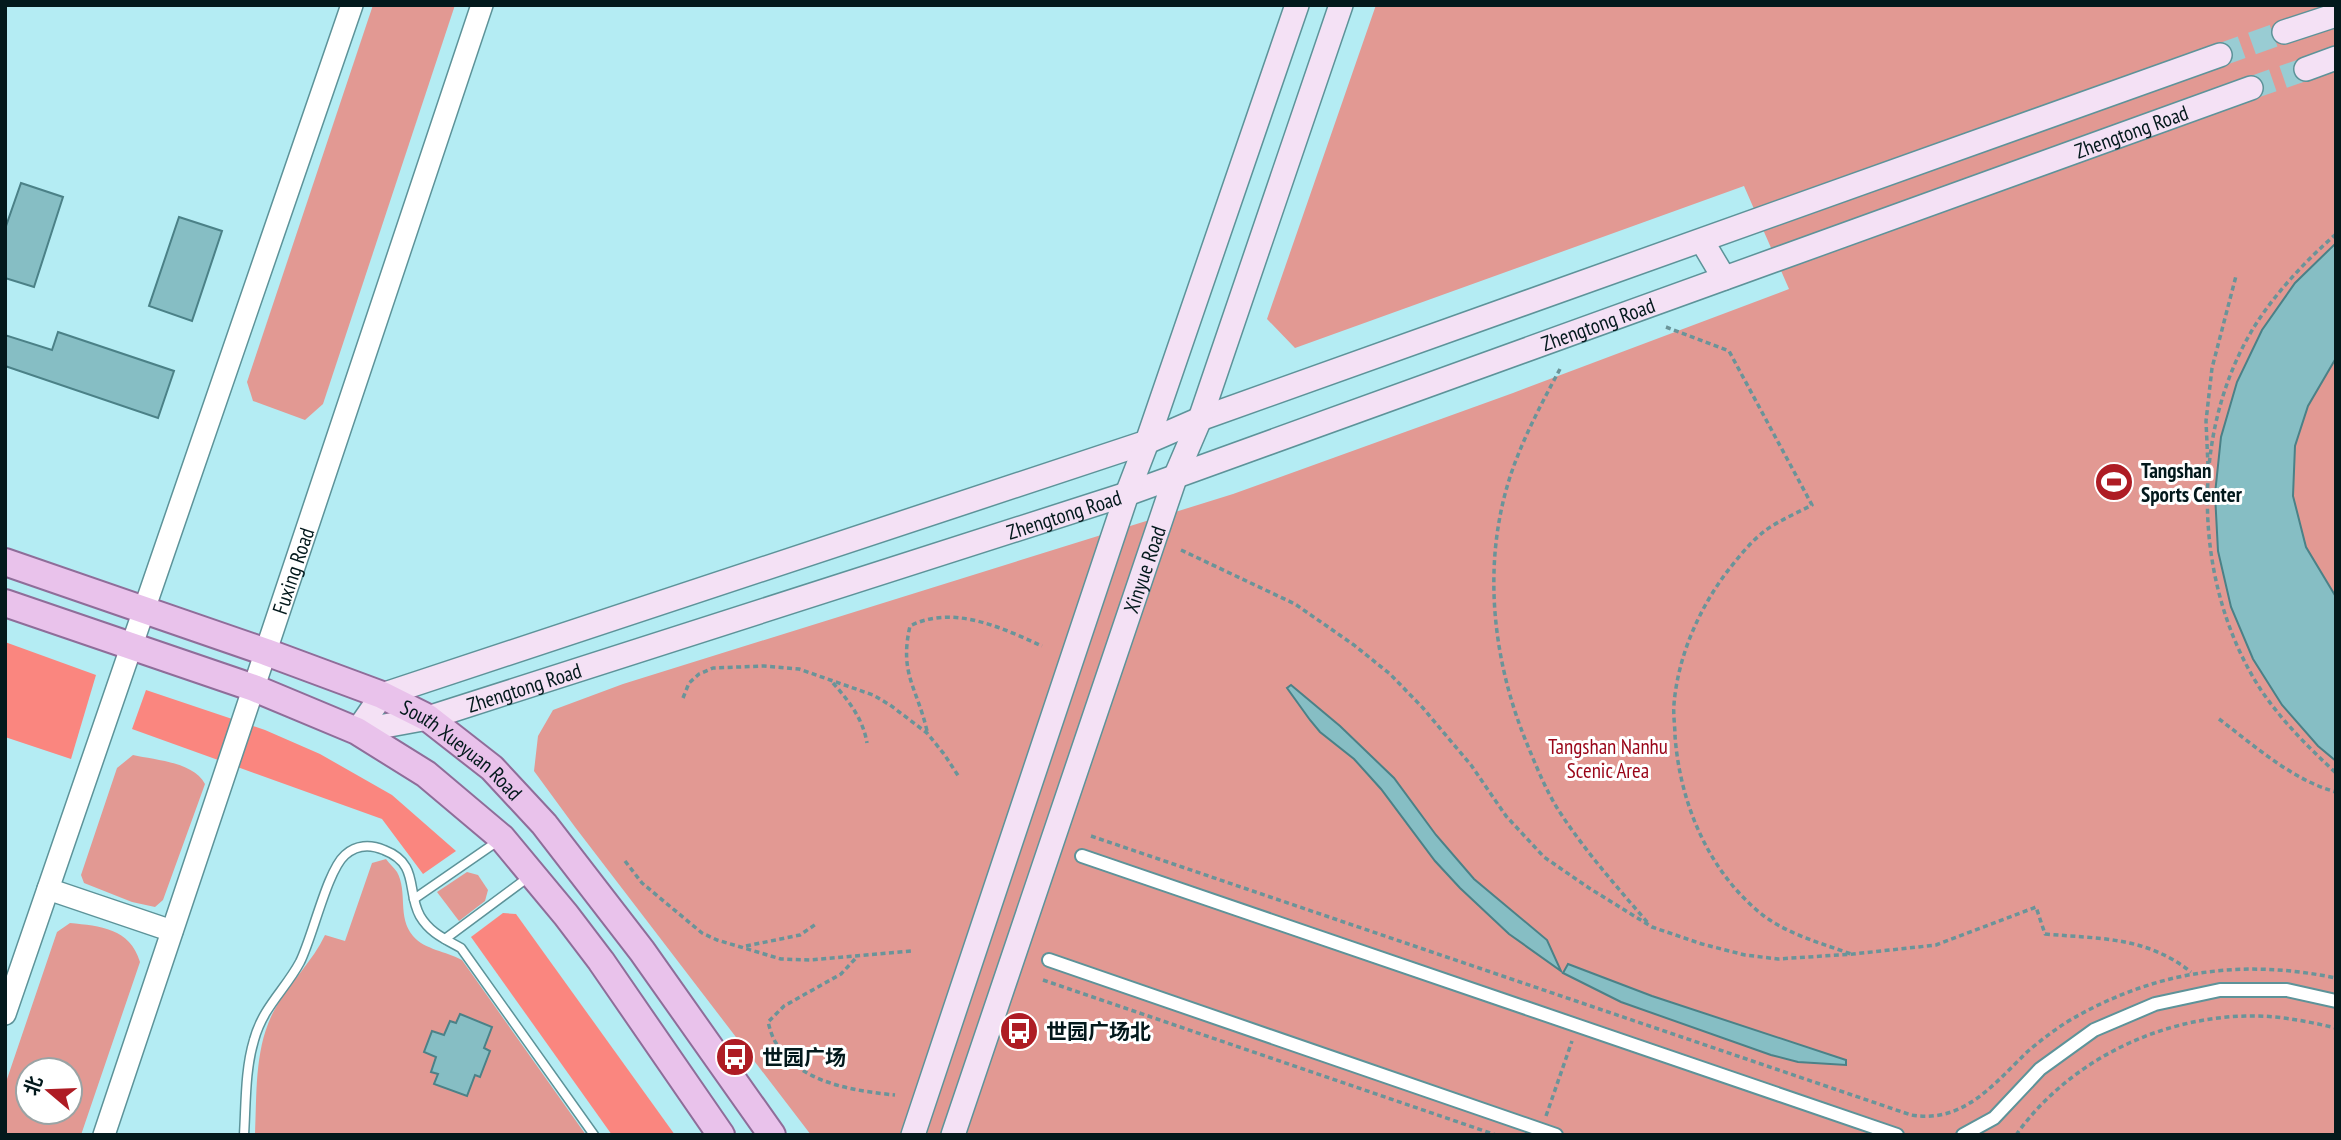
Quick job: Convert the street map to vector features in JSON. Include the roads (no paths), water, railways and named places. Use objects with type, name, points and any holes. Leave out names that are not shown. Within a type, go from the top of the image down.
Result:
[{"type":"main road","name":"Xinyue Road","points":[[913,1135],[1127,494],[1297,5]]},
{"type":"main road","name":"Xinyue Road","points":[[953,1135],[1176,475],[1200,419],[1341,5]]},
{"type":"main road","points":[[2284,32],[2336,15]]},
{"type":"main road","name":"Zhengtong Road","points":[[382,695],[1147,442],[1200,419],[2220,55]]},
{"type":"main road","points":[[2306,69],[2336,58]]},
{"type":"main road","name":"Zhengtong Road","points":[[357,731],[428,718],[1127,494],[2251,88]]},
{"type":"main road","points":[[1702,241],[1724,278]]},
{"type":"main road","name":"South Xueyuan Road","points":[[5,562],[266,652],[382,695],[428,718],[492,768],[544,824],[642,951],[772,1135]]},
{"type":"main road","name":"South Xueyuan Road","points":[[5,603],[254,688],[357,731],[426,774],[502,838],[532,874],[601,961],[722,1135]]},
{"type":"main road","points":[[357,731],[382,695]]},
{"type":"street","points":[[5,1014],[352,5]]},
{"type":"street","name":"Fuxing Road","points":[[104,1135],[482,5]]},
{"type":"street","points":[[1082,856],[1897,1135]]},
{"type":"street","points":[[48,889],[172,931]]},
{"type":"street","points":[[1049,960],[1556,1135]]},
{"type":"street","points":[[1963,1135],[1994,1118],[2040,1069],[2094,1030],[2155,1004],[2220,990],[2287,990],[2336,1001]]},
{"type":"lane","points":[[414,899],[502,838]]},
{"type":"lane","points":[[244,1135],[249,1062],[263,1014],[299,964],[342,857],[354,847],[369,846],[396,856],[412,876],[414,899],[420,915],[433,933],[461,948],[594,1135]]},
{"type":"lane","points":[[445,939],[532,874]]},
{"type":"tunnel","points":[[2220,55],[2284,32]]},
{"type":"tunnel","points":[[2251,88],[2306,69]]},
{"type":"place","name":"Tangshan Sports Center","points":[[2114,482]]},
{"type":"place","name":"世园广场北","points":[[1019,1031]]},
{"type":"place","name":"世园广场","points":[[735,1057]]},
{"type":"park label","name":"Tangshan Nanhu Scenic Area","points":[[1608,758]]}]
